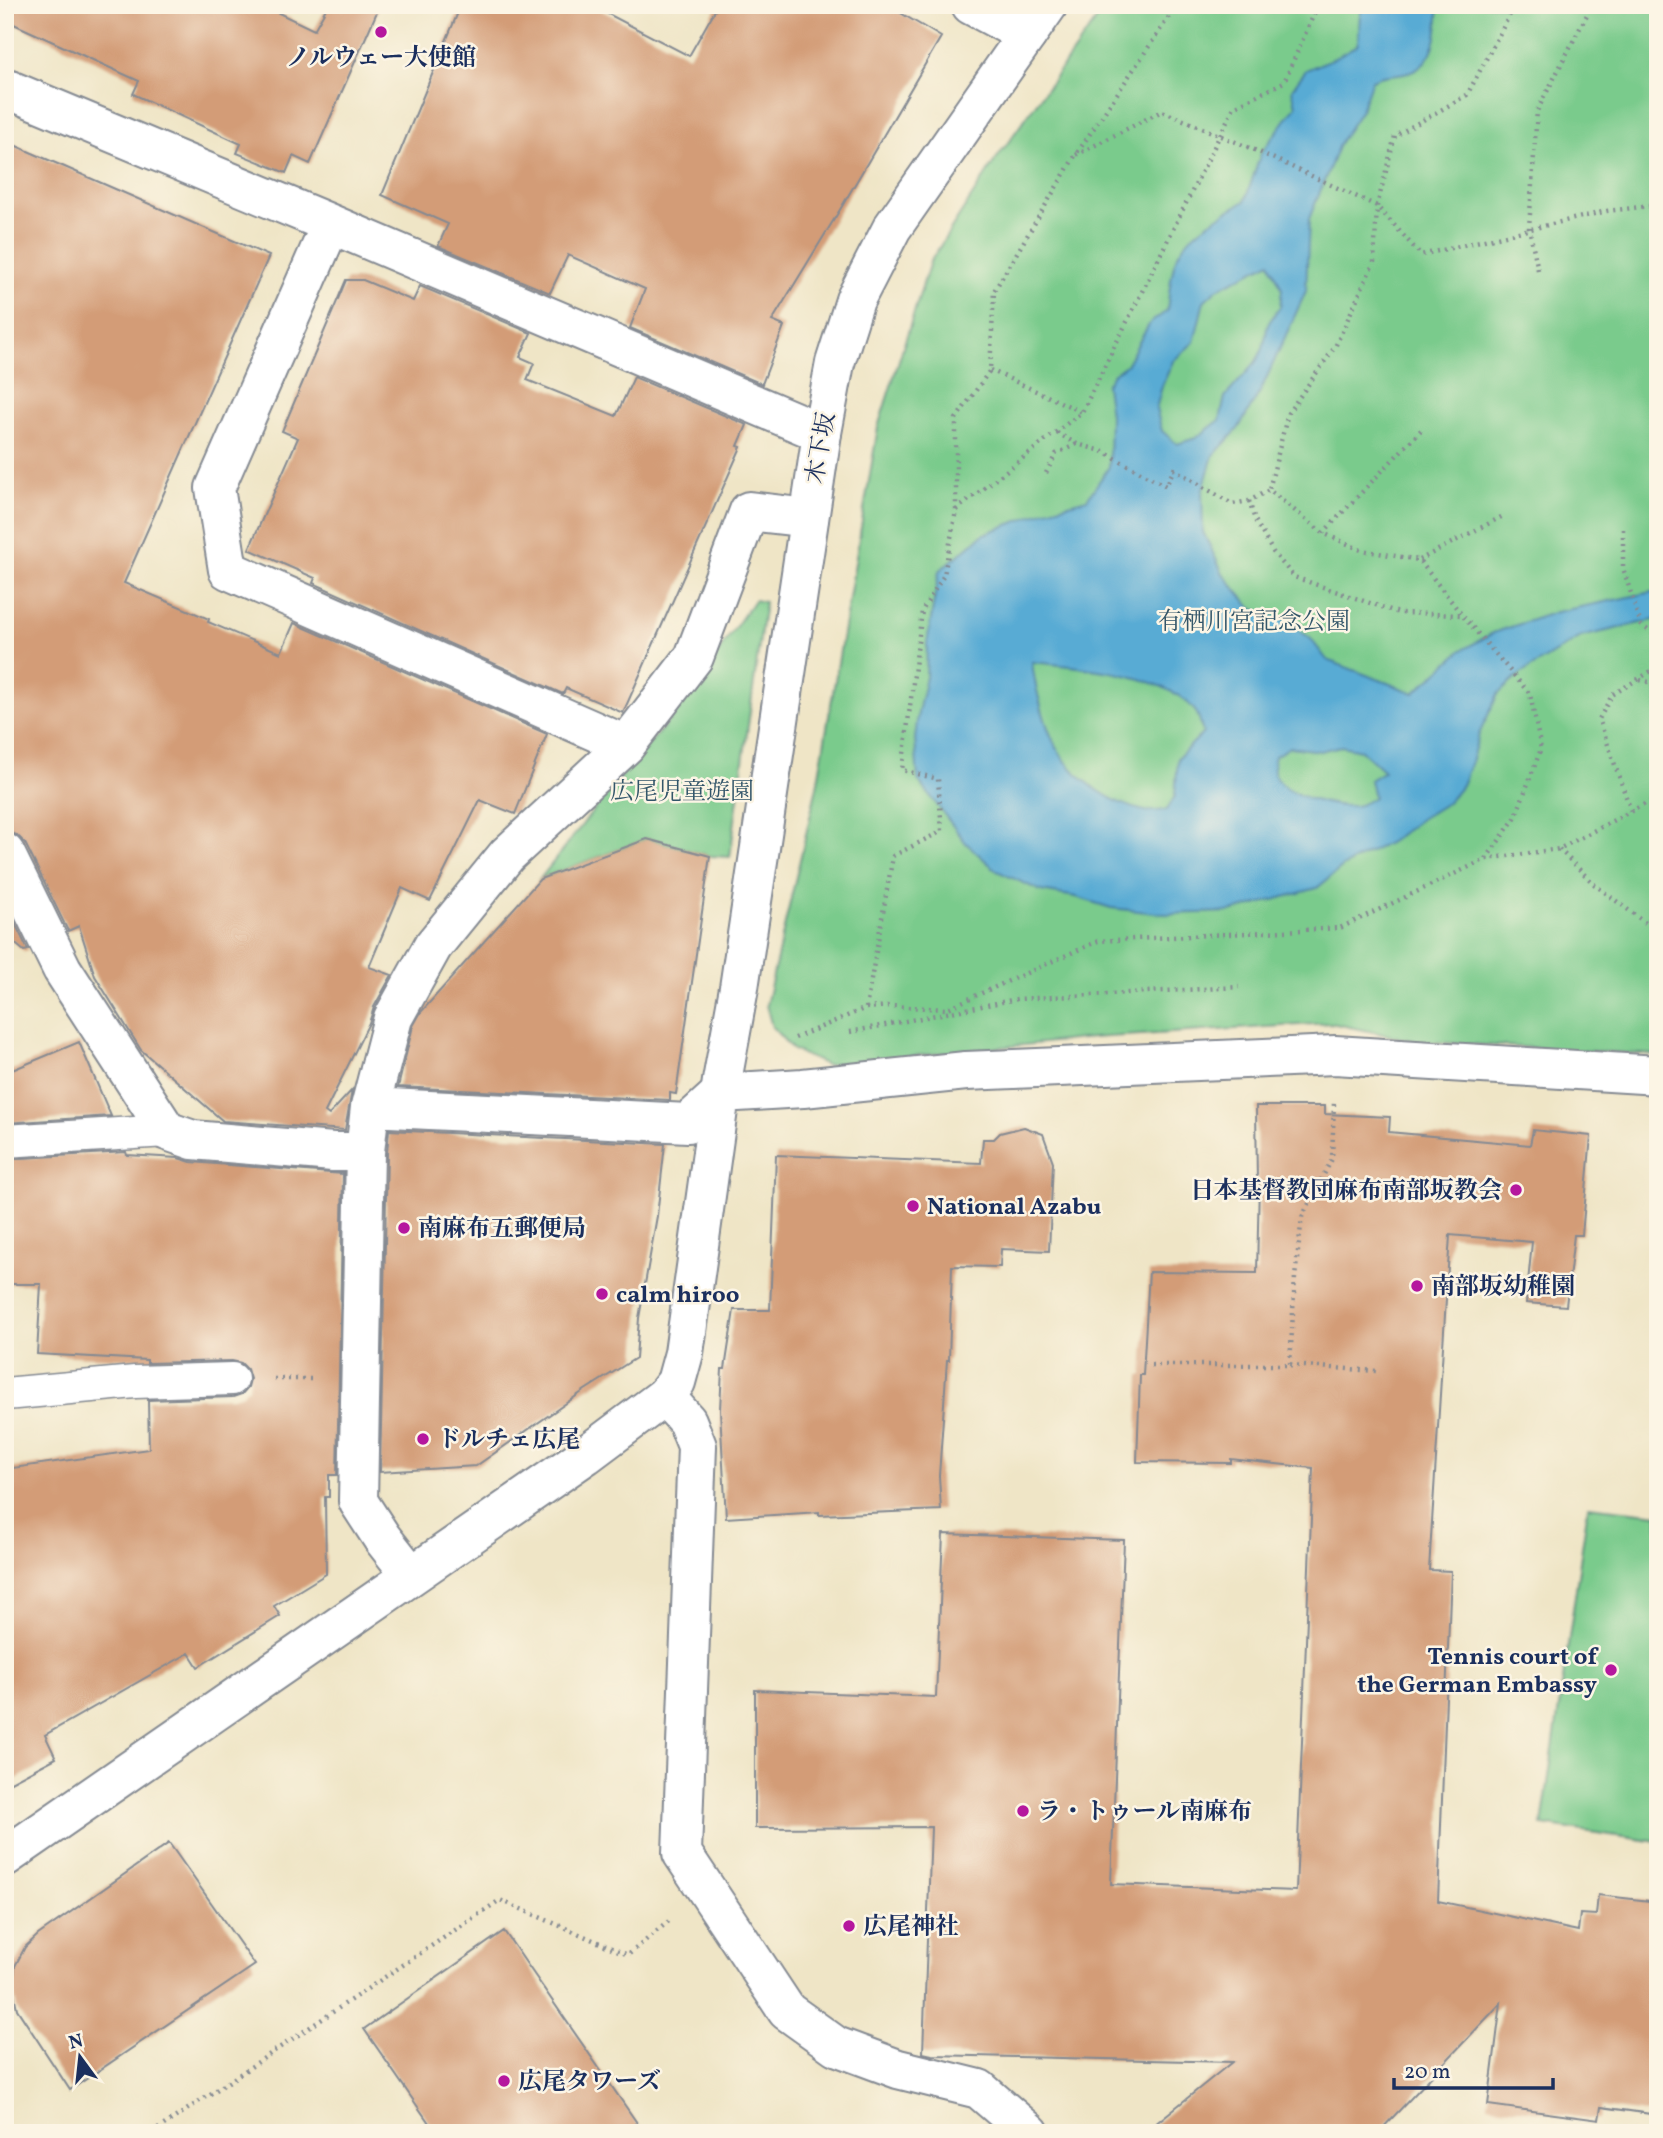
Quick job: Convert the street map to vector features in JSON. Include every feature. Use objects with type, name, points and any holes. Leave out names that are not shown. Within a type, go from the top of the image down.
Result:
[{"type":"street","points":[[971,5],[1037,20]]},
{"type":"street","name":"木下坂","points":[[665,1396],[676,1382],[684,1353],[721,1093],[835,363],[855,300],[892,228],[1037,20]]},
{"type":"street","points":[[5,88],[822,433]]},
{"type":"street","points":[[331,224],[215,488],[228,570],[626,745]]},
{"type":"street","points":[[411,1575],[358,1501],[365,1152],[370,1107],[393,1018],[433,946],[507,855],[626,745],[694,657],[749,511],[809,518]]},
{"type":"street","points":[[5,853],[61,969],[167,1131],[193,1140],[333,1152],[365,1152]]},
{"type":"street","points":[[370,1107],[688,1123],[721,1093],[803,1088],[966,1071],[1335,1055],[1658,1075]]},
{"type":"street","points":[[5,1857],[586,1455],[665,1396],[687,1421],[697,1446],[682,1853],[787,2011],[836,2046],[898,2069],[979,2089],[1030,2133]]},
{"type":"lane","points":[[5,1141],[167,1131]]},
{"type":"lane","points":[[5,1394],[135,1382],[232,1379]]},
{"type":"path","points":[[866,1008],[893,856],[942,831],[938,779],[902,770],[922,611],[944,575],[956,511],[956,419],[990,370],[994,291],[1075,156],[1177,5]]},
{"type":"path","points":[[956,511],[1082,412],[1234,107],[1284,82],[1318,5]]},
{"type":"path","points":[[1057,433],[1077,444],[1102,451],[1166,486],[1174,469],[1233,504],[1249,501],[1269,490],[1288,413],[1335,348],[1374,262],[1377,206],[1395,136],[1467,95],[1515,5]]},
{"type":"path","points":[[1538,270],[1529,228],[1537,111],[1592,5]]},
{"type":"path","points":[[1075,156],[1162,111],[1257,150],[1377,206],[1421,255],[1607,211],[1658,205]]},
{"type":"path","points":[[990,370],[1082,412]]},
{"type":"path","points":[[1323,533],[1423,428]]},
{"type":"path","points":[[1046,473],[1056,454],[1077,444]]},
{"type":"path","points":[[1269,490],[1323,533],[1361,550],[1419,560],[1504,516]]},
{"type":"path","points":[[1249,501],[1255,520],[1273,552],[1294,577],[1398,613],[1462,615]]},
{"type":"path","points":[[1623,529],[1623,568],[1642,625],[1658,640]]},
{"type":"path","points":[[1419,560],[1530,694],[1541,749],[1515,818],[1486,859]]},
{"type":"path","points":[[1631,811],[1599,719],[1612,695],[1658,667]]},
{"type":"path","points":[[1640,680],[1658,684]]},
{"type":"path","points":[[804,1041],[790,1042],[866,1008],[890,1006],[946,1009],[1098,941],[1340,928],[1486,859],[1559,849],[1658,797]]},
{"type":"path","points":[[1559,849],[1595,885],[1651,927],[1658,928]]},
{"type":"path","points":[[844,1033],[1017,999],[1238,987]]},
{"type":"path","points":[[1290,1365],[1294,1277],[1302,1217],[1332,1160],[1335,1055]]},
{"type":"path","points":[[1151,1364],[1290,1365],[1377,1371]]},
{"type":"path","points":[[232,1379],[360,1380]]},
{"type":"path","points":[[152,2133],[500,1900],[628,1955],[706,1890]]},
{"type":"green space","name":"有栖川宮記念公園","points":[[1107,5],[1658,5],[1658,1055],[1415,1041],[1331,1023],[1092,1038],[826,1065],[793,1050],[772,1027],[766,1005],[817,787],[878,427],[930,262],[994,162]]},
{"type":"green space","name":"広尾児童遊園","points":[[754,600],[765,602],[730,857],[710,856],[647,839],[540,879],[611,788],[679,709]]},
{"type":"green space","name":"Tennis court of the German Embassy","points":[[1588,1506],[1658,1514],[1658,1842],[1542,1825]]},
{"type":"water","points":[[1364,5],[1438,5],[1436,37],[1423,64],[1404,73],[1372,80],[1361,110],[1340,142],[1309,219],[1306,291],[1261,390],[1238,429],[1213,456],[1202,492],[1203,532],[1223,574],[1252,609],[1285,620],[1310,638],[1327,660],[1414,693],[1462,650],[1493,633],[1556,612],[1658,591],[1658,619],[1581,637],[1522,673],[1498,694],[1479,734],[1462,785],[1448,802],[1390,842],[1344,866],[1317,888],[1230,912],[1165,914],[1111,908],[1076,897],[1041,891],[997,871],[966,843],[918,780],[915,739],[926,677],[927,643],[939,571],[984,534],[1047,510],[1087,499],[1109,467],[1110,415],[1106,385],[1113,374],[1126,365],[1150,323],[1167,311],[1172,274],[1180,252],[1186,242],[1204,226],[1245,201],[1261,153],[1296,106],[1292,89],[1306,70],[1357,45]],"holes":[[[1270,262],[1282,289],[1280,307],[1268,324],[1263,349],[1255,363],[1225,397],[1220,420],[1196,438],[1177,444],[1162,431],[1156,409],[1173,361],[1194,342],[1204,301],[1217,289]],[[1032,662],[1120,674],[1164,688],[1196,712],[1203,733],[1178,758],[1175,796],[1167,810],[1145,811],[1120,803],[1095,789],[1074,770],[1058,750],[1049,730]],[[1341,746],[1361,750],[1384,771],[1370,780],[1374,797],[1357,806],[1334,804],[1297,794],[1286,788],[1274,773],[1275,756],[1290,747],[1320,751]]]},
{"type":"building","points":[[5,5],[262,5],[314,30],[328,5],[380,5],[310,164],[293,156],[286,173],[237,153],[241,144],[133,94],[139,81],[5,20]]},
{"type":"building","points":[[461,5],[591,5],[689,56],[718,5],[887,5],[941,37],[772,321],[784,326],[762,384],[630,328],[645,289],[568,255],[550,293],[438,246],[448,224],[382,195]]},
{"type":"building","points":[[5,141],[269,256],[124,583],[281,653],[294,623],[547,734],[515,814],[480,800],[430,901],[402,888],[369,967],[392,975],[374,1007],[369,1023],[325,1112],[329,1115],[352,1090],[345,1130],[223,1121],[141,1050],[95,976],[79,926],[68,931],[25,843],[17,835],[5,831]]},
{"type":"building","points":[[346,280],[363,280],[413,301],[420,286],[531,333],[520,357],[534,363],[527,380],[616,416],[634,377],[747,425],[738,446],[741,447],[623,713],[566,688],[563,694],[313,583],[315,578],[249,549],[298,438],[282,431]]},
{"type":"building","points":[[647,839],[710,856],[676,1094],[670,1093],[670,1100],[398,1087],[413,1026],[421,1012],[540,879]]},
{"type":"building","points":[[5,903],[28,950],[24,951],[5,935]]},
{"type":"building","points":[[79,1042],[111,1116],[5,1123],[5,1073]]},
{"type":"building","points":[[1256,1106],[1325,1106],[1325,1114],[1390,1117],[1389,1132],[1530,1145],[1533,1130],[1591,1136],[1582,1235],[1574,1235],[1566,1306],[1526,1303],[1532,1242],[1450,1235],[1429,1570],[1451,1571],[1438,1901],[1578,1931],[1580,1914],[1596,1915],[1598,1895],[1658,1902],[1658,2115],[1601,2107],[1599,2120],[1488,2105],[1501,2003],[1378,2133],[1144,2133],[1232,2062],[923,2053],[931,1827],[755,1828],[755,1690],[936,1697],[943,1534],[1124,1540],[1111,1884],[1296,1891],[1313,1468],[1231,1459],[1231,1463],[1137,1462],[1140,1375],[1143,1375],[1149,1272],[1257,1273],[1259,1182]]},
{"type":"building","points":[[1024,1127],[1043,1134],[1053,1162],[1049,1251],[1001,1249],[1000,1267],[952,1266],[949,1360],[939,1476],[941,1510],[819,1515],[819,1512],[726,1518],[720,1410],[722,1369],[725,1369],[734,1310],[770,1310],[776,1155],[981,1163],[983,1139],[994,1139],[1000,1133]]},
{"type":"building","points":[[389,1130],[665,1144],[657,1216],[639,1318],[636,1358],[476,1466],[380,1472]]},
{"type":"building","points":[[126,1152],[127,1155],[178,1158],[191,1162],[343,1174],[337,1475],[329,1475],[329,1497],[325,1497],[326,1574],[274,1606],[280,1616],[198,1667],[189,1653],[45,1735],[56,1758],[5,1785],[5,1469],[149,1449],[148,1400],[233,1397],[242,1394],[250,1379],[247,1369],[241,1363],[232,1361],[147,1363],[147,1360],[37,1354],[41,1284],[5,1284],[5,1159]]},
{"type":"building","points":[[169,1843],[255,1965],[70,2090],[17,2009],[13,1989],[15,1966],[25,1947],[38,1935]]},
{"type":"building","name":"広尾タワーズ","points":[[504,1931],[644,2133],[436,2133],[364,2029]]},
{"type":"place","name":"ノルウェー大使館","points":[[381,32]]},
{"type":"place","name":"日本基督教団麻布南部坂教会","points":[[1516,1190]]},
{"type":"place","name":"National Azabu","points":[[913,1206]]},
{"type":"place","name":"南麻布五郵便局","points":[[404,1228]]},
{"type":"place","name":"南部坂幼稚園","points":[[1417,1286]]},
{"type":"place","name":"calm hiroo","points":[[602,1294]]},
{"type":"place","name":"ドルチェ広尾","points":[[423,1439]]},
{"type":"place","name":"Tennis court of the German Embassy","points":[[1611,1670]]},
{"type":"place","name":"ラ・トゥール南麻布","points":[[1023,1811]]},
{"type":"place","name":"広尾神社","points":[[849,1926]]},
{"type":"place","name":"広尾タワーズ","points":[[504,2081]]}]
